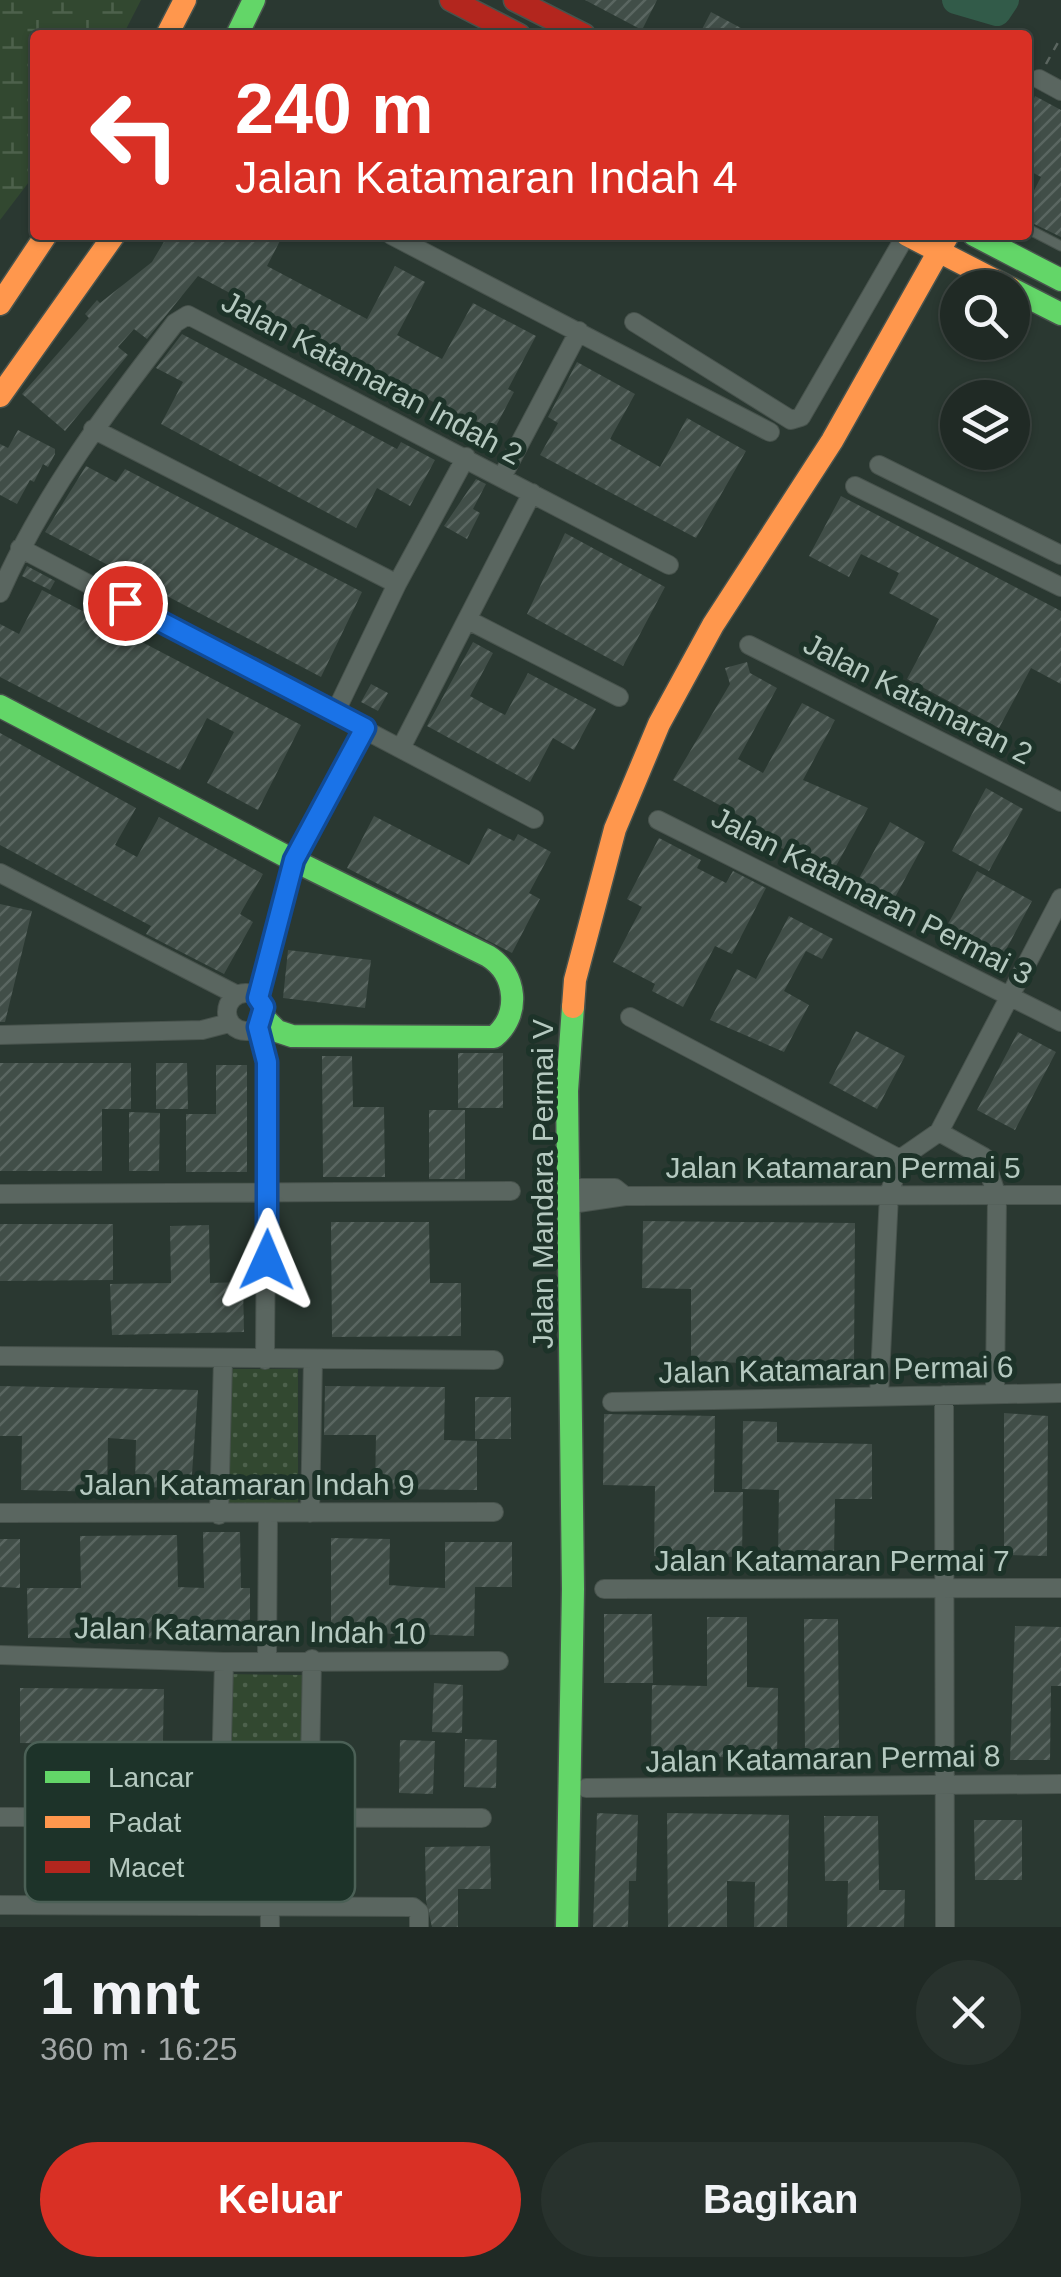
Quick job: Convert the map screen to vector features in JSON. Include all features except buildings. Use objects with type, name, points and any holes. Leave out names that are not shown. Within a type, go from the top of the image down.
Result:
[{"type":"street","points":[[170,30],[185,0]]},
{"type":"street","points":[[239,30],[254,0]]},
{"type":"street","points":[[451,0],[509,30]]},
{"type":"street","points":[[515,0],[574,30]]},
{"type":"street","points":[[1039,79],[1061,91]]},
{"type":"street","points":[[0,304],[43,240]]},
{"type":"street","points":[[0,396],[110,240]]},
{"type":"street","points":[[400,240],[770,432]]},
{"type":"street","points":[[634,322],[791,420],[801,417],[903,240]]},
{"type":"street","points":[[984,240],[1061,280]]},
{"type":"street","points":[[943,243],[984,270]]},
{"type":"street","name":"Jalan Mandara Permai V","points":[[567,1927],[573,1589],[567,1091],[576,980],[615,829],[659,724],[704,641],[832,441],[943,243]]},
{"type":"street","points":[[1030,298],[1061,314]]},
{"type":"street","name":"Jalan Katamaran Indah 2","points":[[0,592],[20,548],[94,428],[176,323],[188,316],[466,456],[669,566]]},
{"type":"street","points":[[502,477],[579,331]]},
{"type":"street","points":[[94,428],[397,584]]},
{"type":"street","points":[[335,712],[397,584],[466,456]]},
{"type":"street","points":[[879,465],[1061,555]]},
{"type":"street","points":[[854,486],[1061,587]]},
{"type":"street","points":[[402,746],[532,493]]},
{"type":"street","points":[[20,548],[402,746],[534,819]]},
{"type":"street","points":[[468,620],[619,697]]},
{"type":"street","name":"Jalan Katamaran 2","points":[[749,645],[1061,802]]},
{"type":"street","points":[[0,706],[502,965],[511,979],[512,996],[505,1026],[494,1037],[292,1036],[277,1032],[238,995],[0,873]]},
{"type":"street","points":[[265,1360],[267,1062],[260,1014],[294,860],[365,728]]},
{"type":"street","name":"Jalan Katamaran Permai 3","points":[[658,820],[1061,1022]]},
{"type":"street","points":[[879,1395],[889,1195],[900,1158],[939,1132],[1061,898]]},
{"type":"street","points":[[238,995],[229,1002],[230,1023],[238,1030],[260,1014]]},
{"type":"street","points":[[630,1017],[900,1158]]},
{"type":"street","points":[[0,1034],[202,1030],[230,1023]]},
{"type":"street","points":[[939,1132],[984,1157],[998,1196],[995,1394]]},
{"type":"street","name":"Jalan Katamaran Permai 5","points":[[571,1196],[614,1188],[625,1196],[1061,1195]]},
{"type":"street","points":[[0,1194],[511,1191]]},
{"type":"street","points":[[0,1356],[494,1360]]},
{"type":"street","points":[[219,1515],[223,1360]]},
{"type":"street","points":[[310,1513],[313,1360]]},
{"type":"street","name":"Jalan Katamaran Permai 6","points":[[612,1402],[1061,1393]]},
{"type":"street","points":[[944,1394],[945,1927]]},
{"type":"street","name":"Jalan Katamaran Indah 9","points":[[0,1513],[494,1512]]},
{"type":"street","points":[[267,1660],[268,1514]]},
{"type":"street","name":"Jalan Katamaran Permai 7","points":[[604,1589],[1061,1588]]},
{"type":"street","name":"Jalan Katamaran Indah 10","points":[[0,1655],[224,1662],[500,1661]]},
{"type":"street","points":[[310,1742],[312,1659]]},
{"type":"street","points":[[222,1742],[224,1662]]},
{"type":"street","name":"Jalan Katamaran Permai 8","points":[[586,1788],[1061,1784]]},
{"type":"street","points":[[0,1817],[25,1817]]},
{"type":"street","points":[[355,1819],[482,1818]]},
{"type":"street","points":[[269,1902],[270,1927]]},
{"type":"street","points":[[0,1905],[414,1907],[419,1927]]},
{"type":"lane","points":[[1032,231],[1061,246]]},
{"type":"path","points":[[1039,79],[1061,37]]},
{"type":"green space","points":[[0,0],[141,0],[126,30],[30,30],[30,181],[0,220]]},
{"type":"green space","points":[[222,1369],[298,1369],[298,1507],[222,1506]]},
{"type":"green space","points":[[225,1674],[302,1675],[302,1742],[225,1742]]},
{"type":"waterway","points":[[956,0],[997,12],[1005,0]]},
{"type":"traffic: fast","points":[[239,30],[254,0]]},
{"type":"traffic: fast","points":[[984,240],[1061,280]]},
{"type":"traffic: fast","points":[[1030,298],[1061,314]]},
{"type":"traffic: fast","points":[[0,706],[295,861],[488,956],[505,973],[512,995],[509,1018],[494,1037],[292,1036],[277,1031],[264,1018]]},
{"type":"traffic: fast","points":[[567,1927],[573,1589],[567,1091],[573,1007]]},
{"type":"traffic: slow","points":[[170,30],[185,0]]},
{"type":"traffic: slow","points":[[0,304],[43,240]]},
{"type":"traffic: slow","points":[[0,396],[110,240]]},
{"type":"traffic: slow","points":[[917,240],[975,270]]},
{"type":"traffic: slow","points":[[573,1007],[575,980],[615,829],[659,724],[713,625],[832,441],[945,240]]},
{"type":"traffic: jam","points":[[451,0],[509,30]]},
{"type":"traffic: jam","points":[[515,0],[574,30]]},
{"type":"route","points":[[125,603],[365,728],[294,860],[258,998],[264,1007],[264,1018],[258,1027],[267,1062],[267,1260]]}]
